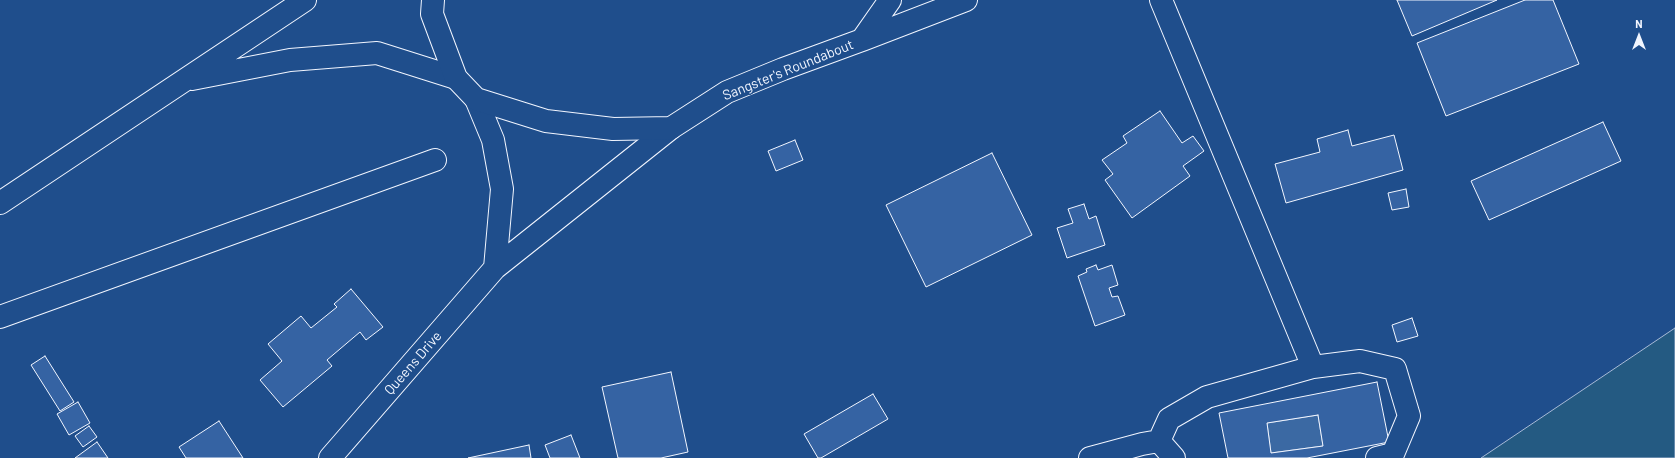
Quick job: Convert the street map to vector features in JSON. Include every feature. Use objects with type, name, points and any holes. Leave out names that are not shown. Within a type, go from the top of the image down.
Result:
[{"type":"main road","points":[[0,203],[305,0]]},
{"type":"main road","points":[[433,0],[432,14],[456,78],[476,99],[493,140],[502,189],[495,268]]},
{"type":"main road","name":"Sangster's Roundabout","points":[[671,128],[727,92],[783,69],[862,40],[890,0]]},
{"type":"main road","points":[[862,40],[966,0]]},
{"type":"main road","points":[[1161,0],[1313,367]]},
{"type":"main road","points":[[181,82],[290,60],[377,53],[456,78]]},
{"type":"main road","points":[[476,99],[546,121],[613,129],[671,128]]},
{"type":"main road","name":"Queens Drive","points":[[330,458],[495,268],[671,128]]},
{"type":"main road","points":[[0,316],[435,160]]},
{"type":"main road","points":[[1159,441],[1169,419],[1207,397],[1313,367],[1360,361],[1395,368],[1409,416],[1393,454],[1376,458]]},
{"type":"main road","points":[[1090,458],[1159,441]]},
{"type":"main road","points":[[1159,441],[1174,458]]},
{"type":"shaded area","points":[[1675,328],[1675,458],[1481,458]]},
{"type":"shaded area","points":[[1318,415],[1323,446],[1271,453],[1267,423]]},
{"type":"building","points":[[1397,0],[1497,0],[1412,36]]},
{"type":"building","points":[[1525,0],[1553,0],[1579,64],[1446,116],[1417,43]]},
{"type":"building","points":[[1160,111],[1182,143],[1193,136],[1204,151],[1183,166],[1190,176],[1132,218],[1105,180],[1113,174],[1102,160],[1127,143],[1123,136]]},
{"type":"building","points":[[1603,122],[1621,161],[1489,220],[1471,181]]},
{"type":"building","points":[[1348,130],[1352,146],[1394,135],[1403,170],[1286,203],[1275,164],[1320,152],[1317,139]]},
{"type":"building","points":[[795,140],[803,160],[776,171],[768,151]]},
{"type":"building","points":[[992,153],[1032,235],[926,287],[886,205]]},
{"type":"building","points":[[1406,189],[1409,207],[1392,210],[1388,193]]},
{"type":"building","points":[[1084,204],[1089,219],[1096,216],[1105,245],[1067,258],[1057,228],[1073,223],[1068,209]]},
{"type":"building","points":[[1096,265],[1098,270],[1112,265],[1118,285],[1109,288],[1112,297],[1118,296],[1125,315],[1095,326],[1078,276],[1087,272],[1086,269]]},
{"type":"building","points":[[351,289],[383,327],[366,340],[360,332],[327,360],[332,366],[283,407],[260,380],[282,361],[268,344],[301,316],[311,328],[337,307],[334,304]]},
{"type":"building","points":[[1412,318],[1418,336],[1397,342],[1392,325]]},
{"type":"building","points":[[45,356],[74,402],[60,411],[31,365]]},
{"type":"building","points":[[671,372],[688,452],[661,458],[618,458],[602,387]]},
{"type":"building","points":[[1377,382],[1389,442],[1307,458],[1228,458],[1219,413]],"holes":[[[1318,415],[1323,446],[1271,453],[1267,423]]]},
{"type":"building","points":[[873,394],[888,419],[821,458],[818,458],[804,434]]},
{"type":"building","points":[[78,402],[90,423],[69,435],[57,414]]},
{"type":"building","points":[[219,421],[243,458],[186,458],[179,447]]},
{"type":"building","points":[[89,426],[97,437],[83,447],[75,436]]},
{"type":"building","points":[[571,435],[580,458],[550,458],[545,445]]},
{"type":"building","points":[[97,442],[108,458],[75,458]]},
{"type":"building","points":[[529,445],[531,458],[468,458]]}]
